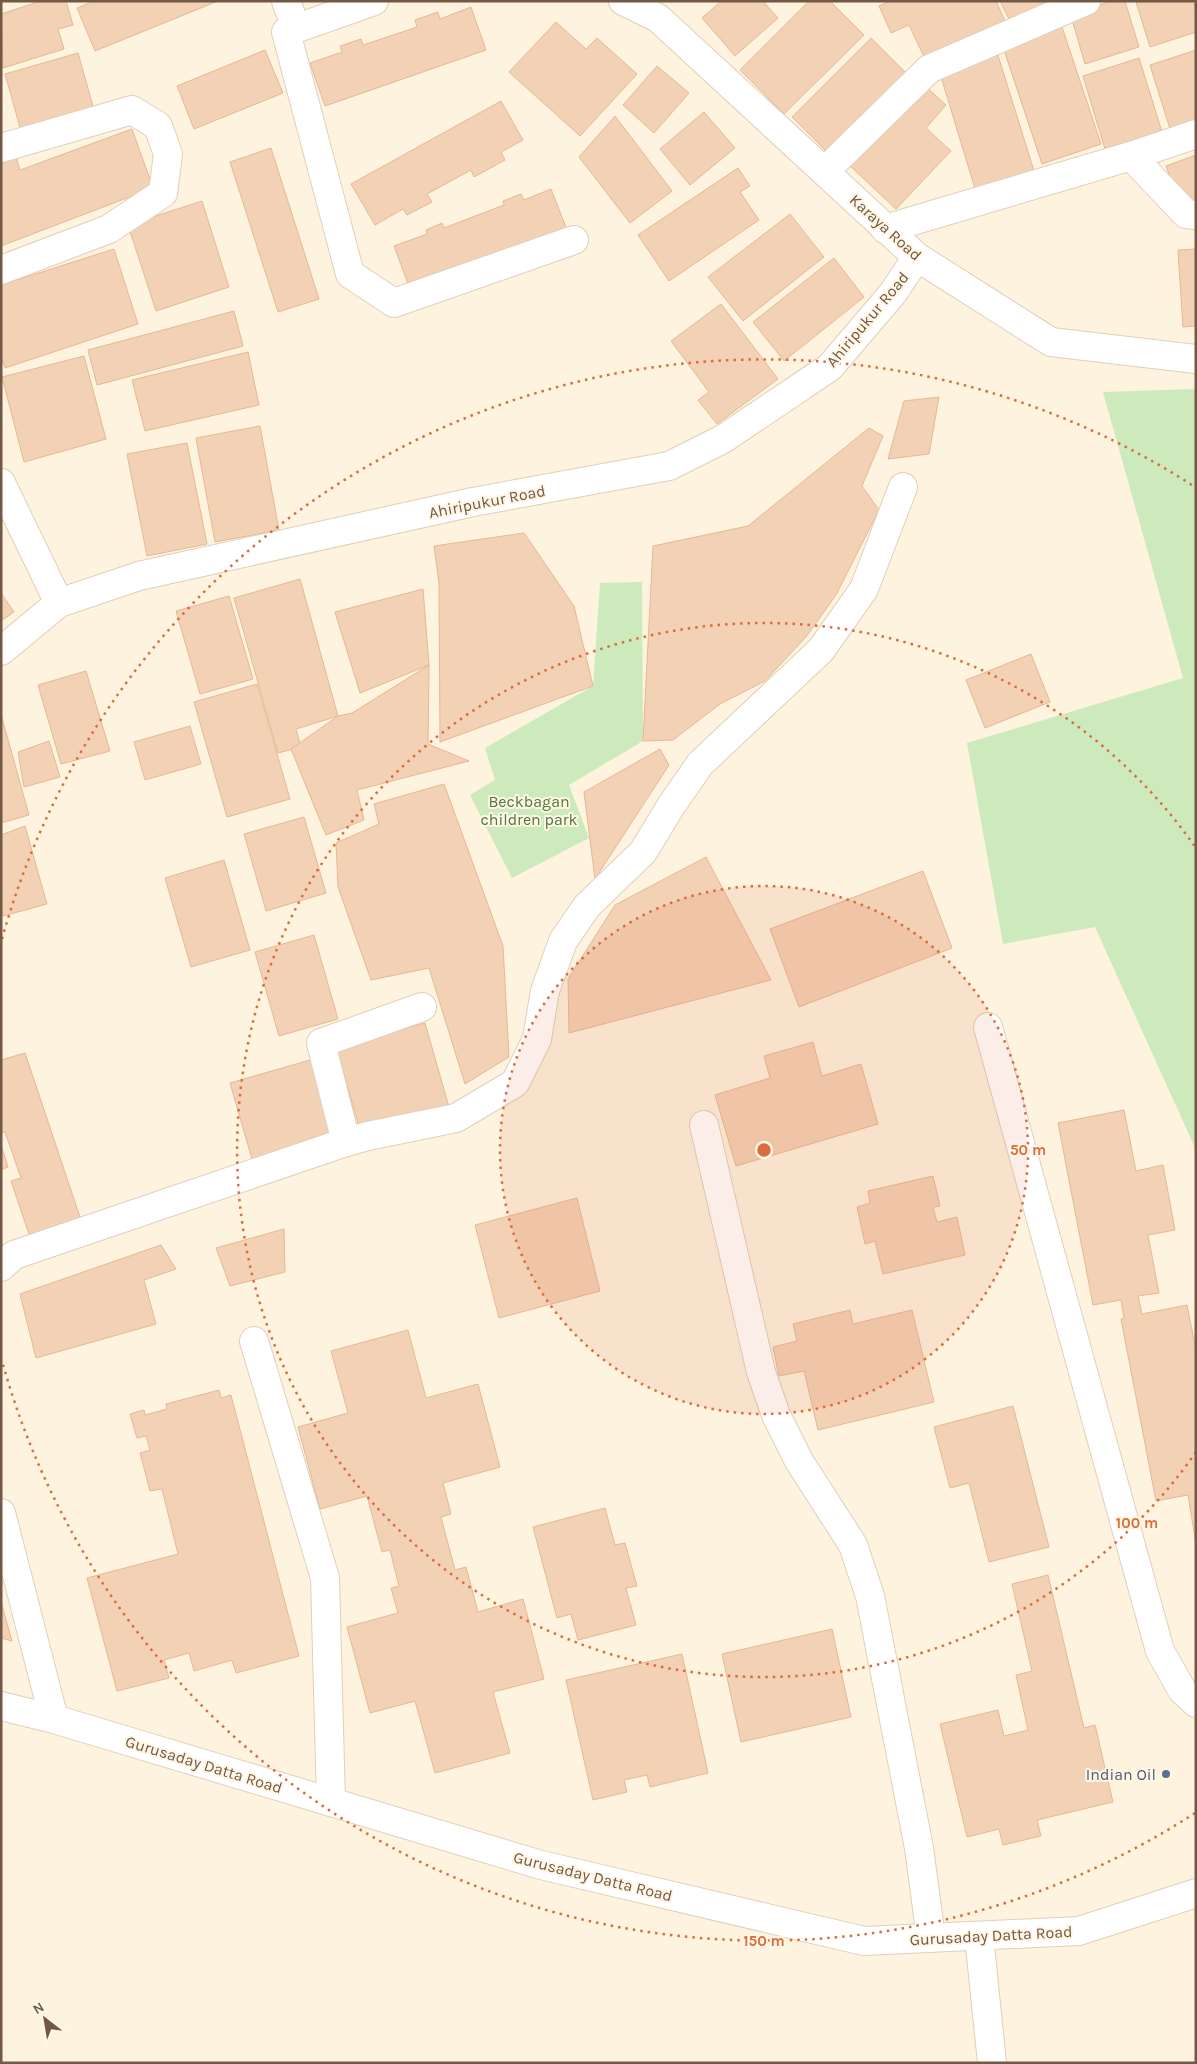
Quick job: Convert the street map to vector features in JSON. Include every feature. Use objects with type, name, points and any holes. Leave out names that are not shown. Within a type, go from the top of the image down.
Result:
[{"type":"street","points":[[286,1],[296,28]]},
{"type":"street","points":[[374,1],[286,32],[350,274],[394,303],[574,240]]},
{"type":"street","name":"Karaya Road","points":[[623,1],[658,18],[917,257],[1051,342],[1196,359]]},
{"type":"street","points":[[825,171],[929,69],[1086,1]]},
{"type":"street","points":[[1,148],[132,110],[158,126],[168,154],[163,193],[145,206],[109,229],[1,270]]},
{"type":"street","points":[[885,229],[1132,156],[1196,134]]},
{"type":"street","points":[[1132,156],[1186,214],[1196,215]]},
{"type":"street","name":"Ahiripukur Road","points":[[1,651],[59,603],[139,576],[473,502],[669,466],[722,439],[830,367],[892,293],[917,257]]},
{"type":"street","points":[[1,483],[59,603]]},
{"type":"street","points":[[1,1267],[14,1255],[346,1142],[456,1118],[515,1083],[537,1039],[545,991],[563,941],[587,906],[643,852],[671,806],[700,764],[822,650],[864,590],[902,487]]},
{"type":"street","points":[[346,1142],[321,1043],[422,1007]]},
{"type":"street","points":[[988,1027],[1160,1651],[1182,1690],[1196,1703]]},
{"type":"street","points":[[704,1126],[761,1372],[776,1415],[799,1461],[853,1545],[870,1596],[919,1848],[931,1938]]},
{"type":"street","points":[[254,1341],[326,1578],[331,1802]]},
{"type":"street","points":[[1,1513],[54,1719]]},
{"type":"street","name":"Gurusaday Datta Road","points":[[1,1706],[54,1719],[541,1865],[864,1941],[1080,1931],[1196,1892]]},
{"type":"street","points":[[979,1936],[992,2063]]},
{"type":"green space","points":[[1196,389],[1196,1150],[1095,927],[1003,944],[967,743],[1183,678],[1103,392]]},
{"type":"green space","name":"Beckbagan children park","points":[[642,582],[643,741],[569,785],[589,838],[512,878],[470,795],[495,780],[485,748],[593,686],[600,583]]},
{"type":"building","points":[[41,1],[66,1],[73,25],[58,29],[64,49],[3,68],[1,14]]},
{"type":"building","points":[[94,1],[218,1],[95,51],[77,8]]},
{"type":"building","points":[[721,1],[763,1],[778,18],[735,56],[702,18]]},
{"type":"building","points":[[809,1],[830,1],[864,35],[784,114],[740,70]]},
{"type":"building","points":[[889,1],[996,1],[1005,21],[925,59],[909,25],[891,33],[879,6]]},
{"type":"building","points":[[1000,1],[1051,1],[1010,21]]},
{"type":"building","points":[[1111,1],[1125,1],[1139,47],[1085,64],[1071,16]]},
{"type":"building","points":[[1195,1],[1196,32],[1150,47],[1136,2]]},
{"type":"building","points":[[471,7],[486,50],[325,106],[310,63],[342,52],[340,46],[361,39],[363,45],[417,27],[415,20],[438,12],[440,19]]},
{"type":"building","points":[[556,22],[586,49],[597,38],[637,74],[580,136],[509,72]]},
{"type":"building","points":[[1061,24],[1101,144],[1042,164],[1002,44]]},
{"type":"building","points":[[871,38],[912,79],[832,157],[792,117]]},
{"type":"building","points":[[996,49],[1035,174],[976,192],[938,67]]},
{"type":"building","points":[[265,50],[283,93],[194,129],[177,86]]},
{"type":"building","points":[[1196,50],[1196,120],[1170,129],[1150,65]]},
{"type":"building","points":[[78,53],[94,110],[21,131],[5,74]]},
{"type":"building","points":[[1139,58],[1162,132],[1105,149],[1083,76]]},
{"type":"building","points":[[657,66],[689,93],[654,133],[623,105]]},
{"type":"building","points":[[923,84],[946,105],[926,128],[951,151],[896,209],[848,164]]},
{"type":"building","points":[[501,101],[523,140],[501,152],[505,160],[474,177],[471,170],[427,194],[432,202],[407,215],[403,209],[375,225],[351,184]]},
{"type":"building","points":[[704,112],[735,148],[690,185],[660,149]]},
{"type":"building","points":[[615,116],[672,191],[630,223],[579,157]]},
{"type":"building","points":[[132,129],[153,188],[1,246],[1,163],[16,157],[20,170]]},
{"type":"building","points":[[271,148],[319,299],[278,312],[230,162]]},
{"type":"building","points":[[1196,155],[1196,203],[1182,208],[1166,166]]},
{"type":"building","points":[[738,168],[750,186],[740,192],[759,220],[669,281],[638,235]]},
{"type":"building","points":[[551,189],[567,230],[410,289],[394,246],[427,234],[426,230],[442,223],[444,228],[504,205],[503,201],[521,194],[524,200]]},
{"type":"building","points":[[202,201],[229,287],[156,311],[128,225]]},
{"type":"building","points":[[790,214],[824,257],[743,321],[708,277]]},
{"type":"building","points":[[114,249],[138,324],[5,368],[1,356],[1,285]]},
{"type":"building","points":[[1196,249],[1196,326],[1183,327],[1178,250]]},
{"type":"building","points":[[834,258],[864,297],[784,361],[753,322]]},
{"type":"building","points":[[721,304],[778,379],[717,424],[698,400],[709,392],[671,341]]},
{"type":"building","points":[[234,311],[243,346],[97,385],[88,350]]},
{"type":"building","points":[[248,352],[259,405],[145,431],[132,380]]},
{"type":"building","points":[[84,356],[106,439],[24,462],[2,377]]},
{"type":"building","points":[[939,397],[929,454],[888,459],[904,401]]},
{"type":"building","points":[[260,426],[279,530],[215,542],[196,438]]},
{"type":"building","points":[[869,428],[883,436],[862,486],[879,510],[836,595],[806,637],[765,681],[720,704],[673,740],[643,741],[653,546],[748,526]]},
{"type":"building","points":[[187,443],[207,544],[147,556],[127,454]]},
{"type":"building","points":[[524,533],[574,606],[593,686],[440,742],[439,583],[434,546]]},
{"type":"building","points":[[300,579],[338,716],[296,729],[301,747],[278,753],[234,598]]},
{"type":"building","points":[[423,589],[429,665],[360,693],[335,612]]},
{"type":"building","points":[[1,593],[14,612],[1,621]]},
{"type":"building","points":[[229,596],[253,679],[200,694],[176,611]]},
{"type":"building","points":[[1031,654],[1050,702],[985,728],[966,680]]},
{"type":"building","points":[[429,665],[428,744],[469,761],[357,790],[364,820],[326,835],[291,749],[338,716],[352,713]]},
{"type":"building","points":[[86,671],[110,751],[61,764],[38,685]]},
{"type":"building","points":[[257,684],[290,799],[227,817],[194,702]]},
{"type":"building","points":[[1,718],[29,815],[1,823]]},
{"type":"building","points":[[190,726],[201,764],[145,780],[134,742]]},
{"type":"building","points":[[49,741],[60,777],[24,787],[18,752]]},
{"type":"building","points":[[660,749],[669,765],[595,879],[584,792]]},
{"type":"building","points":[[444,784],[503,946],[509,1057],[465,1084],[429,968],[371,980],[338,887],[336,843],[379,824],[374,804]]},
{"type":"building","points":[[304,817],[326,893],[266,911],[244,834]]},
{"type":"building","points":[[25,826],[47,904],[3,916],[1,907],[1,835]]},
{"type":"building","points":[[706,857],[771,980],[569,1033],[568,979],[615,905]]},
{"type":"building","points":[[224,860],[250,950],[191,967],[165,878]]},
{"type":"building","points":[[923,871],[952,948],[799,1007],[770,929]]},
{"type":"building","points":[[314,935],[338,1019],[279,1036],[255,952]]},
{"type":"building","points":[[425,1023],[449,1107],[361,1133],[336,1048]]},
{"type":"building","points":[[813,1042],[822,1076],[861,1064],[878,1124],[736,1166],[715,1095],[770,1078],[764,1056]]},
{"type":"building","points":[[25,1053],[83,1226],[32,1243],[11,1181],[21,1178],[5,1132],[1,1133],[1,1060]]},
{"type":"building","points":[[317,1058],[341,1141],[254,1166],[230,1083]]},
{"type":"building","points":[[1124,1110],[1136,1171],[1163,1165],[1175,1230],[1148,1235],[1159,1293],[1138,1296],[1142,1314],[1187,1305],[1196,1350],[1196,1544],[1188,1495],[1156,1501],[1121,1319],[1124,1318],[1121,1300],[1093,1305],[1058,1123]]},
{"type":"building","points":[[1,1145],[8,1167],[1,1170]]},
{"type":"building","points":[[933,1176],[940,1206],[933,1207],[937,1222],[957,1217],[965,1255],[883,1274],[875,1241],[865,1244],[857,1207],[870,1203],[868,1191]]},
{"type":"building","points":[[577,1198],[600,1291],[499,1318],[475,1225]]},
{"type":"building","points":[[284,1229],[285,1272],[230,1286],[216,1248]]},
{"type":"building","points":[[161,1245],[176,1269],[144,1280],[156,1324],[36,1358],[20,1294]]},
{"type":"building","points":[[850,1310],[853,1324],[912,1310],[934,1402],[818,1430],[804,1371],[779,1376],[773,1347],[797,1341],[793,1324]]},
{"type":"building","points":[[408,1330],[426,1398],[478,1384],[500,1467],[443,1483],[451,1514],[441,1517],[455,1570],[466,1567],[478,1612],[523,1599],[544,1679],[493,1692],[510,1753],[435,1773],[415,1701],[370,1713],[347,1627],[398,1613],[391,1588],[399,1586],[390,1550],[382,1552],[367,1496],[320,1509],[298,1427],[348,1413],[331,1351]]},
{"type":"building","points":[[219,1390],[221,1398],[231,1395],[299,1656],[236,1673],[232,1660],[194,1671],[189,1653],[164,1660],[169,1678],[117,1691],[87,1578],[178,1554],[162,1489],[150,1491],[140,1453],[150,1450],[146,1436],[137,1438],[130,1414],[144,1410],[145,1415],[167,1409],[166,1404]]},
{"type":"building","points":[[1013,1406],[1049,1547],[989,1562],[969,1483],[950,1488],[934,1427]]},
{"type":"building","points":[[605,1508],[615,1545],[625,1543],[637,1586],[626,1588],[636,1625],[578,1640],[571,1614],[557,1618],[533,1527]]},
{"type":"building","points":[[1048,1575],[1084,1728],[1095,1725],[1113,1802],[1037,1820],[1041,1836],[1003,1845],[999,1829],[967,1837],[940,1724],[998,1710],[1004,1736],[1028,1730],[1016,1675],[1032,1671],[1012,1584]]},
{"type":"building","points":[[1,1602],[12,1641],[1,1638]]},
{"type":"building","points":[[832,1629],[851,1717],[741,1742],[722,1654]]},
{"type":"building","points":[[682,1654],[708,1773],[650,1787],[647,1775],[624,1780],[627,1792],[593,1800],[566,1680]]},
{"type":"place","name":"Indian Oil","points":[[1166,1774]]}]
